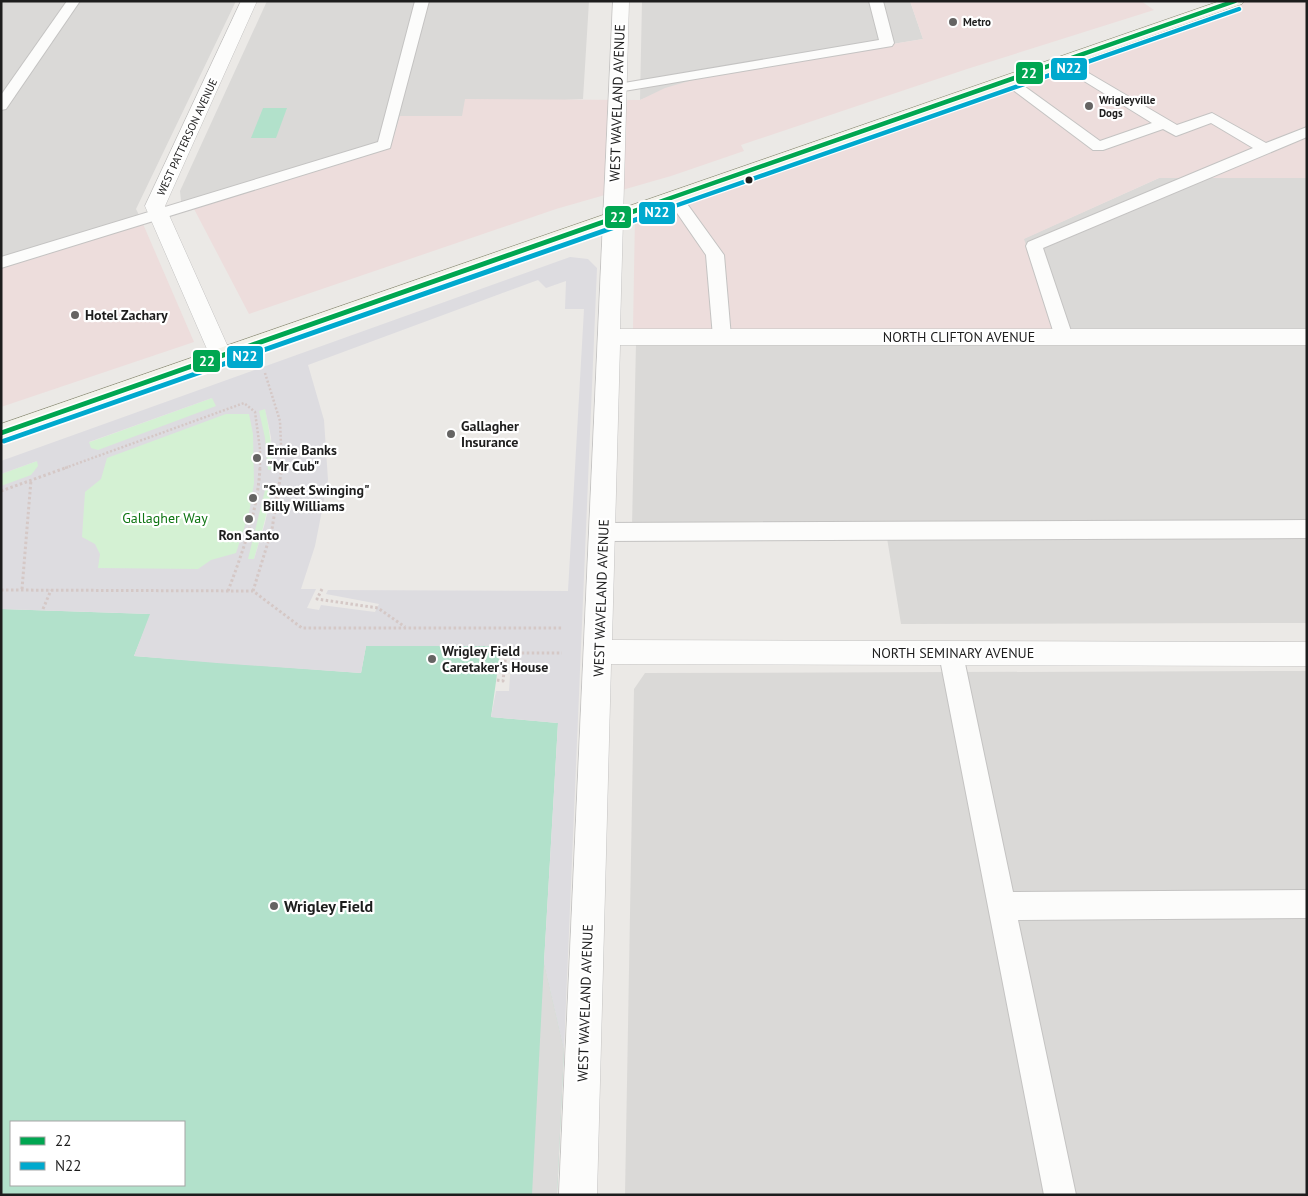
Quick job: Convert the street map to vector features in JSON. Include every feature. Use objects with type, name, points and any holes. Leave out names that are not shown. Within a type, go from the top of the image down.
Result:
[{"type":"main road","points":[[1,433],[1236,1]]},
{"type":"street","name":"WEST PATTERSON AVENUE","points":[[221,356],[155,206],[249,1]]},
{"type":"street","name":"WEST WAVELAND AVENUE","points":[[578,1195],[615,218],[621,1]]},
{"type":"street","name":"NORTH CLIFTON AVENUE","points":[[610,337],[1307,336]]},
{"type":"street","name":"NORTH SEMINARY AVENUE","points":[[599,652],[1307,654]]},
{"type":"lane","points":[[1,106],[74,1]]},
{"type":"lane","points":[[1,263],[384,145],[422,1]]},
{"type":"lane","points":[[618,88],[887,43],[876,1]]},
{"type":"lane","points":[[1063,62],[1176,132],[1212,117],[1266,148]]},
{"type":"lane","points":[[1008,81],[1098,148],[1164,124]]},
{"type":"lane","points":[[1064,337],[1034,246],[1307,131]]},
{"type":"lane","points":[[674,197],[715,255],[722,337]]},
{"type":"lane","points":[[603,532],[1307,529]]},
{"type":"lane","points":[[951,654],[1060,1195]]},
{"type":"lane","points":[[1002,906],[1307,904]]},
{"type":"path","points":[[253,591],[271,539],[282,473],[280,420],[264,372]]},
{"type":"path","points":[[1,491],[244,403],[255,412],[261,460],[256,508],[246,545],[228,591]]},
{"type":"path","points":[[22,589],[31,480]]},
{"type":"path","points":[[1,590],[253,591],[302,628],[564,628]]},
{"type":"path","points":[[44,609],[52,590]]},
{"type":"path","points":[[322,590],[317,598],[378,608],[405,628]]},
{"type":"path","points":[[497,680],[503,681],[506,653],[564,653]]},
{"type":"shaded area","points":[[1,1],[236,1],[136,209],[140,217],[1,259]]},
{"type":"shaded area","points":[[267,1],[589,1],[583,99],[564,100],[561,135],[400,116],[391,146],[182,210],[180,191]]},
{"type":"shaded area","points":[[642,1],[910,1],[923,39],[717,73],[640,100]]},
{"type":"shaded area","points":[[910,1],[1141,1],[1154,10],[967,69],[741,145],[744,151],[671,176],[556,209],[249,314],[193,207],[391,146],[400,116],[462,116],[465,99],[640,100],[665,88],[717,73],[923,39]]},
{"type":"shaded area","points":[[1247,1],[1307,1],[1307,178],[1159,178],[1024,239],[1055,332],[633,329],[635,215]]},
{"type":"shaded area","points":[[1159,178],[1307,178],[1307,331],[1055,332],[1023,239]]},
{"type":"shaded area","name":"Hotel Zachary","points":[[140,217],[194,342],[1,407],[1,259]]},
{"type":"shaded area","points":[[570,257],[588,259],[597,268],[564,1050],[544,963],[558,723],[491,717],[496,691],[509,691],[512,646],[366,646],[361,673],[217,663],[134,656],[150,614],[1,609],[1,486],[31,475],[38,466],[37,461],[1,474],[1,461]],"holes":[[[538,280],[546,288],[566,281],[565,309],[584,309],[568,591],[328,590],[326,594],[379,604],[375,612],[321,605],[319,610],[307,608],[316,589],[301,589],[315,546],[328,480],[324,420],[308,365]],[[212,398],[216,406],[98,450],[91,448],[89,442]],[[265,409],[271,437],[273,469],[268,470],[265,438],[259,411]],[[226,414],[249,414],[253,434],[254,483],[249,513],[236,553],[211,560],[198,569],[98,568],[100,554],[95,544],[82,537],[85,492],[101,479],[107,458]],[[273,485],[265,523],[254,559],[248,559],[266,486]]]},
{"type":"shaded area","points":[[636,343],[1307,344],[1307,522],[632,526]]},
{"type":"shaded area","points":[[1307,537],[1307,623],[901,624],[887,538]]},
{"type":"shaded area","points":[[1307,671],[1307,1195],[625,1195],[634,689],[645,673]]},
{"type":"green space","points":[[263,108],[287,108],[276,138],[251,138]]},
{"type":"green space","name":"Gallagher Way","points":[[212,398],[265,408],[271,450],[271,485],[265,519],[254,559],[43,609],[1,609],[1,474]]},
{"type":"green space","name":"Wrigley Field","points":[[1,609],[151,614],[134,656],[361,673],[366,646],[501,646],[491,717],[558,723],[544,963],[564,1050],[557,1195],[1,1195]]},
{"type":"pier","points":[[544,963],[564,1050],[557,1195],[532,1195]]},
{"type":"transit line","name":"22","points":[[1,433],[1235,1]]},
{"type":"transit line","name":"N22","points":[[4,441],[1239,9]]},
{"type":"place","name":"Metro","points":[[953,22]]},
{"type":"place","name":"Wrigleyville Dogs","points":[[1089,106]]},
{"type":"place","name":"Hotel Zachary","points":[[75,315]]},
{"type":"place","name":"Gallagher Insurance","points":[[451,434]]},
{"type":"place","name":"Ernie Banks \"Mr Cub\"","points":[[257,458]]},
{"type":"place","name":"\"Sweet Swinging\" Billy Williams","points":[[253,498]]},
{"type":"place","name":"Ron Santo","points":[[249,519]]},
{"type":"place","name":"Wrigley Field Caretaker's House","points":[[432,659]]},
{"type":"place","name":"Wrigley Field","points":[[274,906]]}]
